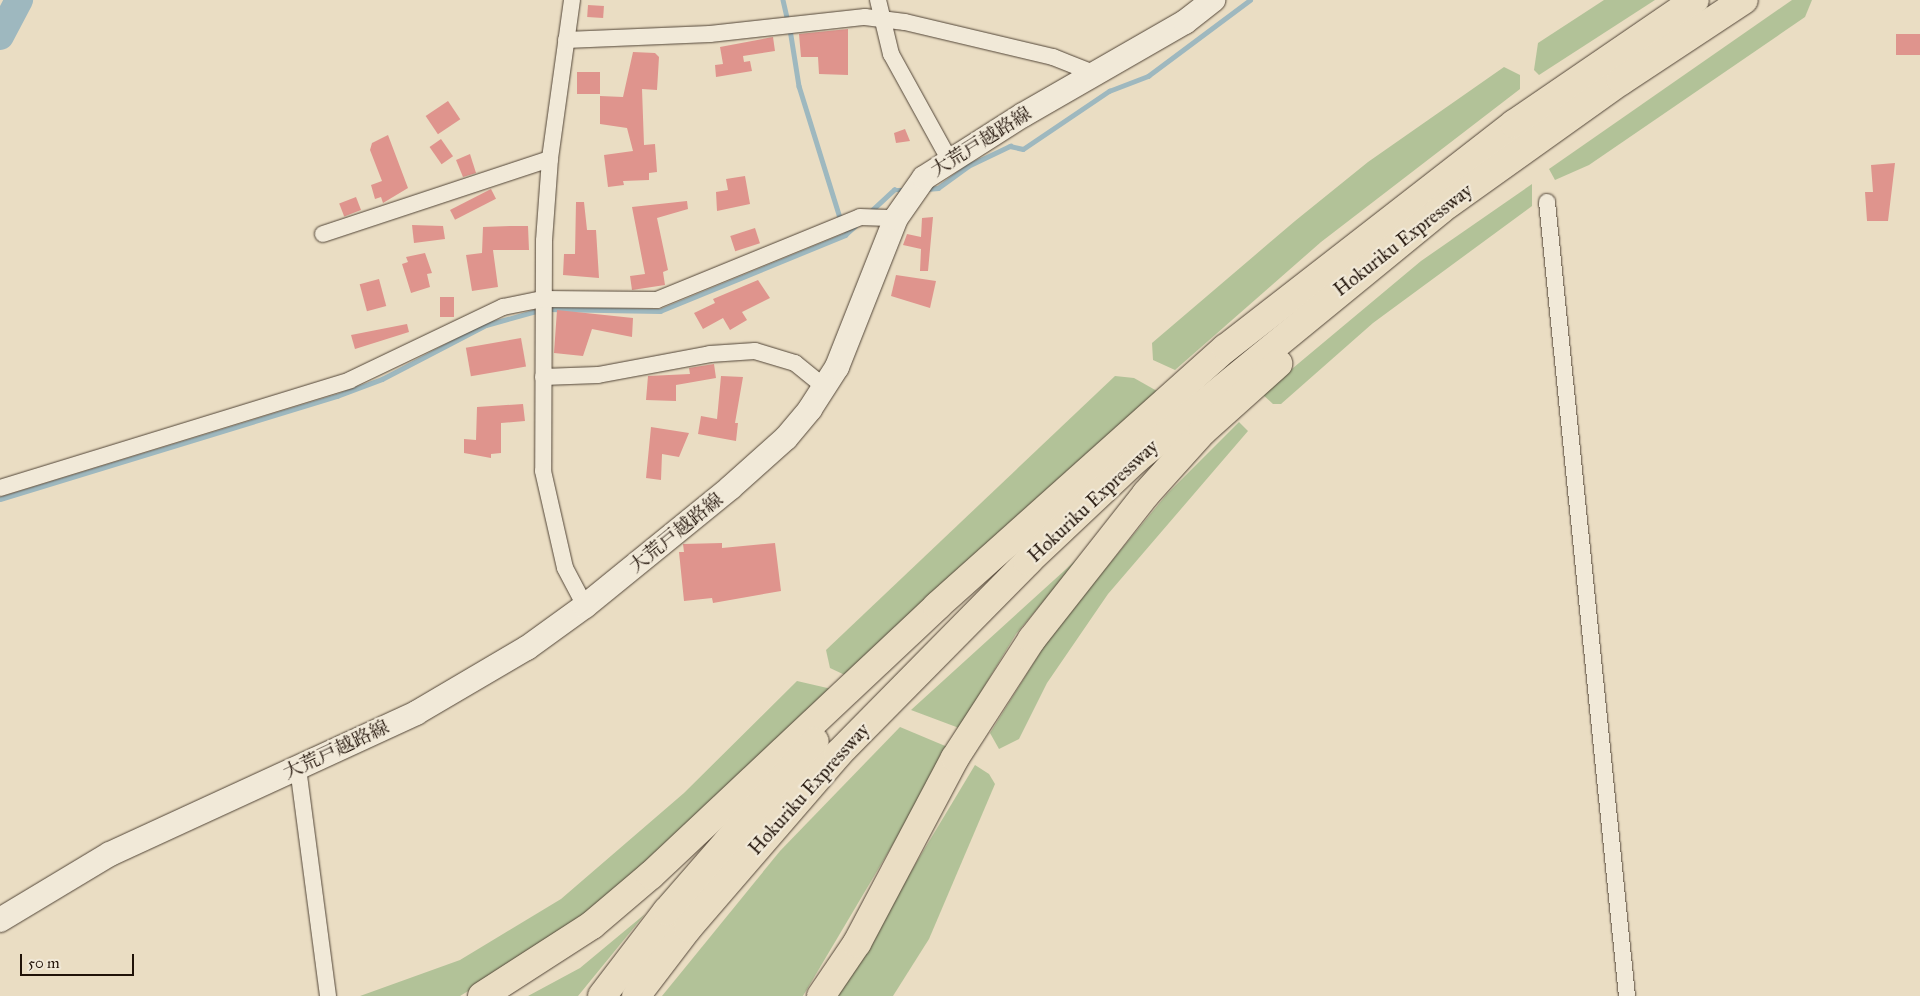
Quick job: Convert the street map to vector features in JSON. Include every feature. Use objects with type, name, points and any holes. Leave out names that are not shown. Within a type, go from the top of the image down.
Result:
[{"type":"highway","name":"Hokuriku Expressway","points":[[482,996],[532,968],[636,887],[1020,533],[1226,348],[1361,241],[1514,124],[1695,0]]},
{"type":"highway","name":"Hokuriku Expressway","points":[[636,996],[688,928],[838,754],[1028,560],[1135,460],[1341,287],[1621,81],[1744,0]]},
{"type":"highway","name":"Hokuriku Expressway","points":[[820,996],[857,943],[955,758],[996,693],[1083,571],[1146,494],[1204,431],[1348,302],[1529,150],[1621,81]]},
{"type":"highway","name":"Hokuriku Expressway","points":[[602,996],[667,911],[817,739],[1020,533]]},
{"type":"main road","name":"大荒戸越路線","points":[[0,920],[110,854],[298,768],[443,698],[585,606],[768,455],[825,387],[865,302],[896,218],[916,187],[949,159],[1185,22],[1213,0]]},
{"type":"street","points":[[572,0],[550,159],[543,299],[543,377],[546,499],[565,568],[585,606]]},
{"type":"street","points":[[878,0],[882,20],[905,84],[949,159]]},
{"type":"street","points":[[566,40],[653,39],[865,17],[1053,56],[1096,74]]},
{"type":"street","points":[[323,234],[550,159]]},
{"type":"street","points":[[1546,202],[1627,996]]},
{"type":"street","points":[[0,488],[350,380],[503,307],[543,299],[657,300],[860,217],[896,218]]},
{"type":"street","points":[[543,377],[598,375],[710,354],[755,351],[795,363],[825,387]]},
{"type":"street","points":[[298,768],[328,996]]},
{"type":"green space","points":[[1604,0],[1655,0],[1539,75],[1534,70],[1538,43]]},
{"type":"green space","points":[[1792,0],[1812,0],[1805,17],[1589,165],[1555,180],[1549,169]]},
{"type":"green space","points":[[1504,67],[1520,75],[1520,89],[1321,242],[1175,370],[1153,360],[1152,343],[1295,221],[1368,162]]},
{"type":"green space","points":[[1532,184],[1532,206],[1373,323],[1281,404],[1273,404],[1262,394],[1421,261]]},
{"type":"green space","points":[[1115,376],[1134,378],[1157,391],[847,676],[830,668],[826,650]]},
{"type":"green space","points":[[1239,422],[1248,431],[1108,594],[1047,683],[1019,739],[999,749],[990,733],[1053,632],[1167,494]]},
{"type":"green space","points":[[1086,551],[1016,634],[959,728],[911,710]]},
{"type":"green space","points":[[797,681],[836,690],[587,919],[460,996],[360,996],[460,960],[561,899],[684,793]]},
{"type":"green space","points":[[900,727],[950,748],[803,996],[662,996],[780,851]]},
{"type":"green space","points":[[975,765],[989,774],[995,784],[929,939],[893,996],[836,996]]},
{"type":"green space","points":[[645,914],[578,996],[528,996],[580,968]]},
{"type":"building","points":[[588,5],[604,6],[603,18],[587,17]]},
{"type":"building","points":[[848,29],[848,75],[819,74],[818,57],[801,57],[799,34]]},
{"type":"building","points":[[1896,34],[1920,34],[1920,55],[1896,55]]},
{"type":"building","points":[[773,37],[775,51],[743,56],[744,62],[750,61],[752,71],[716,77],[715,65],[723,64],[720,47]]},
{"type":"building","points":[[633,52],[655,53],[659,57],[657,90],[642,89],[644,145],[655,144],[657,172],[649,173],[649,180],[623,181],[624,185],[608,187],[604,155],[633,151],[627,128],[600,124],[600,96],[623,97]]},
{"type":"building","points":[[577,72],[600,72],[600,94],[577,94]]},
{"type":"building","points":[[448,101],[460,119],[438,134],[426,116]]},
{"type":"building","points":[[905,129],[910,141],[896,143],[894,133]]},
{"type":"building","points":[[388,135],[408,188],[383,203],[381,197],[375,199],[371,185],[382,181],[370,150],[372,143]]},
{"type":"building","points":[[441,139],[453,156],[442,164],[430,147]]},
{"type":"building","points":[[470,154],[476,173],[463,177],[456,160]]},
{"type":"building","points":[[1895,163],[1888,221],[1867,221],[1865,192],[1873,192],[1871,165]]},
{"type":"building","points":[[745,176],[750,204],[717,211],[716,192],[728,190],[726,179]]},
{"type":"building","points":[[491,189],[496,199],[455,220],[450,210]]},
{"type":"building","points":[[356,197],[361,210],[344,217],[339,203]]},
{"type":"building","points":[[687,201],[688,209],[657,218],[668,270],[663,272],[665,285],[632,290],[630,276],[645,274],[632,207]]},
{"type":"building","points":[[576,202],[584,202],[587,230],[596,230],[599,278],[563,275],[564,254],[575,254]]},
{"type":"building","points":[[933,217],[928,271],[920,271],[921,249],[903,245],[907,234],[921,237],[922,218]]},
{"type":"building","points":[[412,225],[443,226],[445,239],[414,243]]},
{"type":"building","points":[[528,226],[529,250],[493,250],[498,287],[472,291],[466,255],[482,253],[483,227]]},
{"type":"building","points":[[755,228],[760,243],[735,251],[730,236]]},
{"type":"building","points":[[425,253],[432,273],[427,274],[430,287],[411,293],[402,264],[408,262],[406,257]]},
{"type":"building","points":[[896,275],[936,281],[930,308],[891,296]]},
{"type":"building","points":[[379,279],[386,306],[367,311],[360,284]]},
{"type":"building","points":[[758,280],[770,298],[742,312],[747,320],[730,330],[723,318],[703,329],[694,313],[715,303],[713,299]]},
{"type":"building","points":[[440,297],[454,297],[454,317],[440,317]]},
{"type":"building","points":[[557,310],[633,318],[632,337],[592,329],[583,356],[554,353]]},
{"type":"building","points":[[407,324],[409,332],[355,349],[351,335]]},
{"type":"building","points":[[521,338],[526,367],[471,376],[466,348]]},
{"type":"building","points":[[714,364],[716,378],[676,385],[676,401],[646,400],[648,376],[690,374],[689,368]]},
{"type":"building","points":[[721,376],[743,377],[735,423],[738,423],[736,441],[698,434],[701,416],[717,419]]},
{"type":"building","points":[[523,404],[525,421],[501,423],[501,453],[491,454],[491,458],[464,453],[464,439],[476,440],[477,407]]},
{"type":"building","points":[[651,427],[689,433],[679,457],[662,454],[661,480],[646,478]]},
{"type":"building","points":[[722,543],[722,548],[775,543],[781,591],[713,603],[712,598],[684,601],[679,552],[684,552],[683,544]]},
{"type":"waterway","points":[[0,36],[19,0]]},
{"type":"waterway","points":[[783,0],[788,21]]},
{"type":"waterway","points":[[927,189],[938,188],[968,166],[1010,146],[1023,149],[1109,91],[1148,76],[1250,0]]},
{"type":"waterway","points":[[790,29],[799,86],[841,221]]},
{"type":"waterway","points":[[870,212],[894,190],[907,190]]},
{"type":"waterway","points":[[547,309],[660,311],[845,235],[855,226]]},
{"type":"waterway","points":[[0,499],[337,396],[382,379],[486,325],[540,310]]}]
